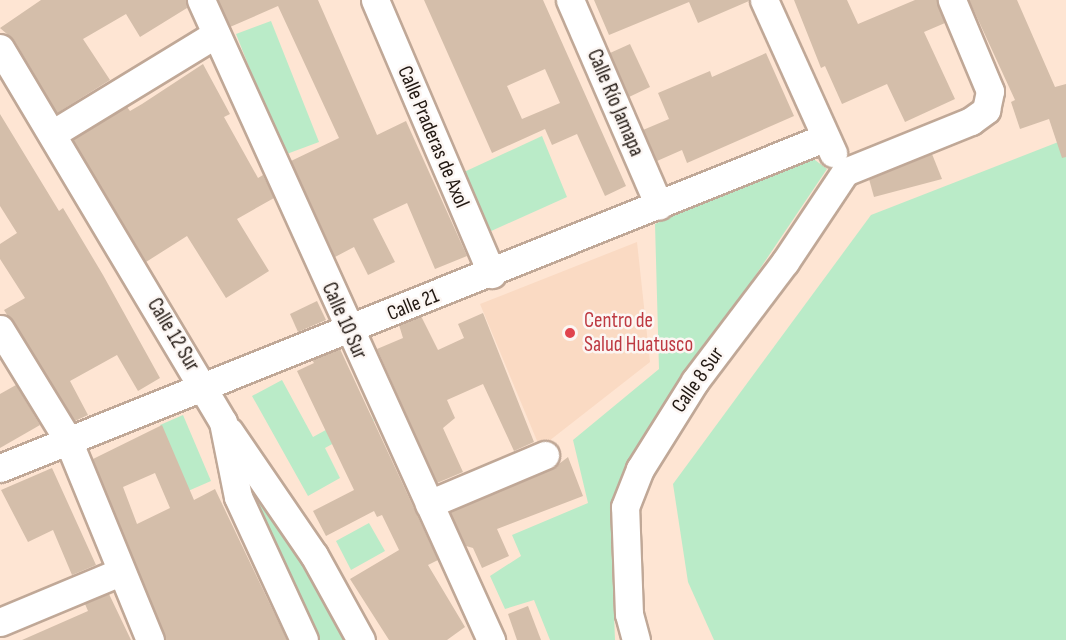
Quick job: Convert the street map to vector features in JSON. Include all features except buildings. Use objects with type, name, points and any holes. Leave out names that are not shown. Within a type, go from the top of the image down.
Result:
[{"type":"street","name":"Calle 10 Sur","points":[[201,0],[349,331],[491,640]]},
{"type":"street","name":"Calle Praderas de Axol","points":[[375,0],[492,274]]},
{"type":"street","name":"Calle Río Jamapa","points":[[570,0],[659,206]]},
{"type":"street","points":[[764,0],[824,138],[845,172],[971,120],[986,111],[991,101],[985,77],[952,0]]},
{"type":"street","points":[[52,134],[216,34]]},
{"type":"street","name":"Calle 12 Sur","points":[[0,48],[223,422],[238,497],[304,640]]},
{"type":"street","name":"Calle 21","points":[[0,468],[202,384],[349,331],[824,138]]},
{"type":"street","name":"Calle 8 Sur","points":[[636,640],[629,614],[625,507],[640,469],[695,381],[785,262],[845,172]]},
{"type":"street","points":[[0,329],[68,440],[120,572],[150,640]]},
{"type":"street","points":[[223,422],[314,555],[361,640]]},
{"type":"street","points":[[429,504],[545,455]]},
{"type":"street","points":[[0,622],[120,572]]},
{"type":"street","name":"Calle 8 Sur","points":[[624,640],[629,614]]},
{"type":"shaded area","name":"Centro de Salud Huatusco","points":[[637,242],[650,362],[540,448],[480,304]]},
{"type":"green space","points":[[271,21],[319,142],[284,155],[236,34]]},
{"type":"green space","points":[[542,136],[567,197],[489,232],[464,172]]},
{"type":"green space","points":[[1066,139],[1066,640],[714,640],[688,582],[673,484],[871,215]]},
{"type":"green space","points":[[807,154],[827,169],[630,462],[614,502],[611,536],[615,640],[550,640],[534,600],[505,609],[490,576],[521,556],[512,535],[588,503],[573,440],[659,369],[655,224]]},
{"type":"green space","points":[[282,380],[313,437],[366,408],[374,421],[325,448],[340,478],[308,496],[252,396]]},
{"type":"green space","points":[[183,415],[211,481],[188,491],[160,425]]},
{"type":"green space","points":[[245,478],[263,495],[348,640],[319,640],[262,524]]},
{"type":"green space","points":[[369,523],[385,551],[351,570],[336,541]]},
{"type":"place","name":"Centro de Salud Huatusco","points":[[570,333]]}]
